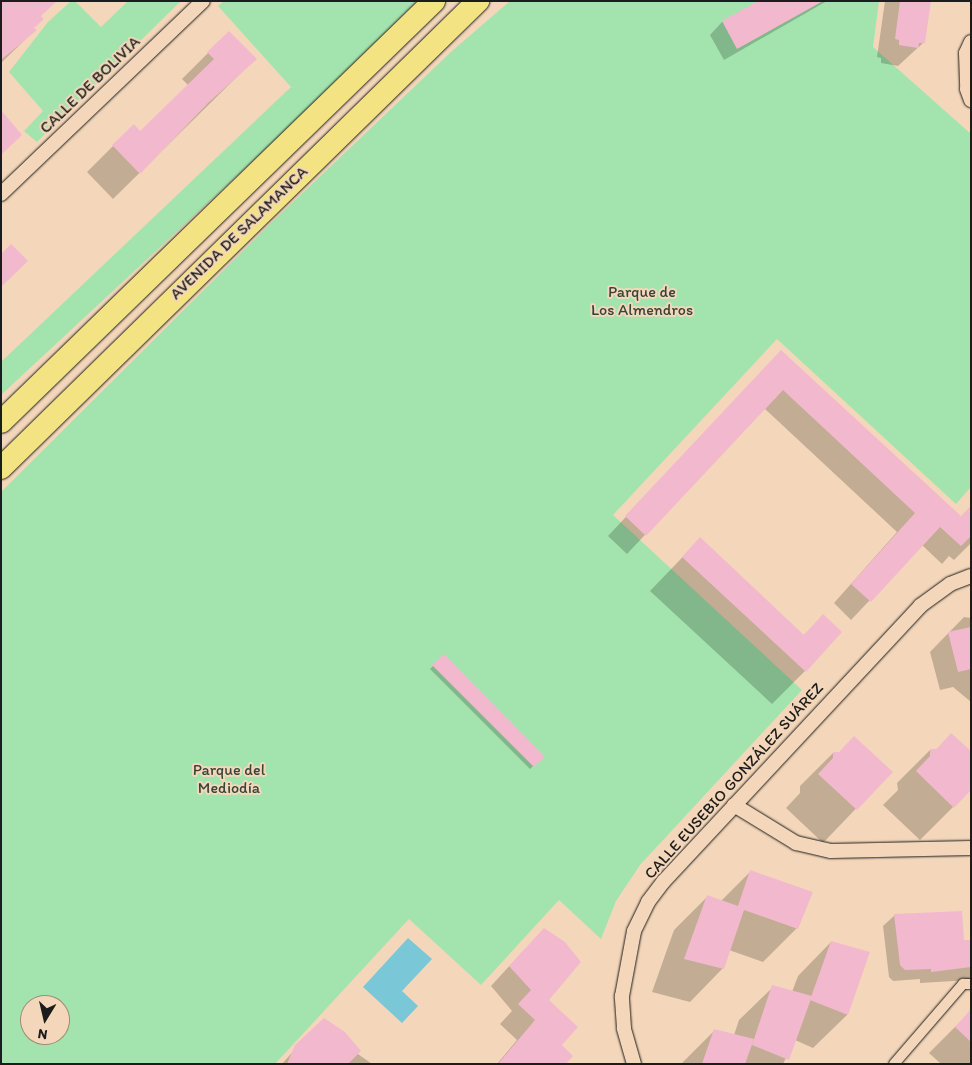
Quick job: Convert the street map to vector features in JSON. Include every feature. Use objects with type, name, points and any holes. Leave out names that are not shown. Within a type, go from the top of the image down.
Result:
[{"type":"highway","name":"AVENIDA DE SALAMANCA","points":[[1,422],[434,1]]},
{"type":"highway","name":"AVENIDA DE SALAMANCA","points":[[1,468],[478,1]]},
{"type":"street","name":"CALLE DE BOLIVIA","points":[[1,194],[203,1]]},
{"type":"street","points":[[971,42],[966,53],[967,90],[971,100]]},
{"type":"street","name":"CALLE EUSEBIO GONZÁLEZ SUÁREZ","points":[[634,1064],[624,1028],[622,996],[634,931],[664,881],[883,649],[920,606],[950,584],[971,576]]},
{"type":"street","points":[[734,805],[796,844],[831,851],[971,848]]},
{"type":"street","points":[[894,1064],[963,984],[971,984]]},
{"type":"green space","points":[[71,1],[75,1],[101,27],[128,1],[181,1],[37,142],[24,131],[43,111],[9,72],[48,22]]},
{"type":"green space","points":[[224,1],[417,1],[310,108],[1,395],[1,362],[291,87],[218,6]]},
{"type":"green space","name":"Parque del Mediodía","points":[[510,1],[879,1],[873,47],[971,134],[971,487],[956,504],[777,339],[613,515],[802,690],[640,865],[616,901],[601,939],[559,900],[481,985],[409,919],[275,1064],[1,1064],[1,492],[270,224],[452,51]]},
{"type":"water","points":[[408,938],[432,959],[402,991],[418,1006],[402,1023],[363,987]]},
{"type":"building","points":[[1,1],[57,1],[41,16],[44,19],[34,28],[37,30],[1,60]]},
{"type":"building","points":[[758,1],[823,1],[737,49],[722,21]]},
{"type":"building","points":[[900,1],[931,1],[925,43],[919,43],[918,48],[899,45],[899,40],[895,39]]},
{"type":"building","points":[[229,31],[257,59],[208,103],[140,174],[112,145],[134,124],[140,131],[214,59],[207,52]]},
{"type":"building","points":[[1,110],[22,135],[1,155]]},
{"type":"building","points":[[11,244],[28,261],[1,287],[1,254]]},
{"type":"building","points":[[781,350],[961,516],[971,506],[971,536],[961,546],[940,527],[871,602],[851,584],[915,513],[783,390],[646,536],[625,516]]},
{"type":"building","points":[[700,537],[804,635],[823,614],[842,632],[806,672],[682,557]]},
{"type":"building","points":[[971,627],[971,669],[958,672],[948,632]]},
{"type":"building","points":[[444,654],[545,757],[534,767],[432,665]]},
{"type":"building","points":[[951,733],[971,751],[971,790],[954,808],[916,771],[930,756],[930,749],[937,749]]},
{"type":"building","points":[[854,736],[893,772],[857,810],[818,774],[833,758],[833,752],[839,752]]},
{"type":"building","points":[[750,870],[813,892],[798,929],[744,910],[724,969],[684,959],[707,895],[738,906]]},
{"type":"building","points":[[962,911],[964,940],[971,940],[971,967],[931,972],[931,969],[905,970],[900,965],[894,914]]},
{"type":"building","points":[[544,928],[565,942],[581,962],[549,1000],[578,1027],[562,1045],[573,1056],[566,1064],[498,1064],[535,1020],[518,1004],[531,990],[509,966]]},
{"type":"building","points":[[831,941],[870,952],[848,1015],[810,1000]]},
{"type":"building","points":[[772,985],[812,996],[789,1060],[752,1045]]},
{"type":"building","points":[[971,1009],[971,1042],[955,1027]]},
{"type":"building","points":[[324,1018],[345,1032],[361,1051],[348,1064],[287,1064],[295,1045]]},
{"type":"building","points":[[714,1029],[754,1039],[745,1064],[702,1064]]},
{"type":"park label","name":"Parque de Los Almendros","points":[[642,301]]}]
